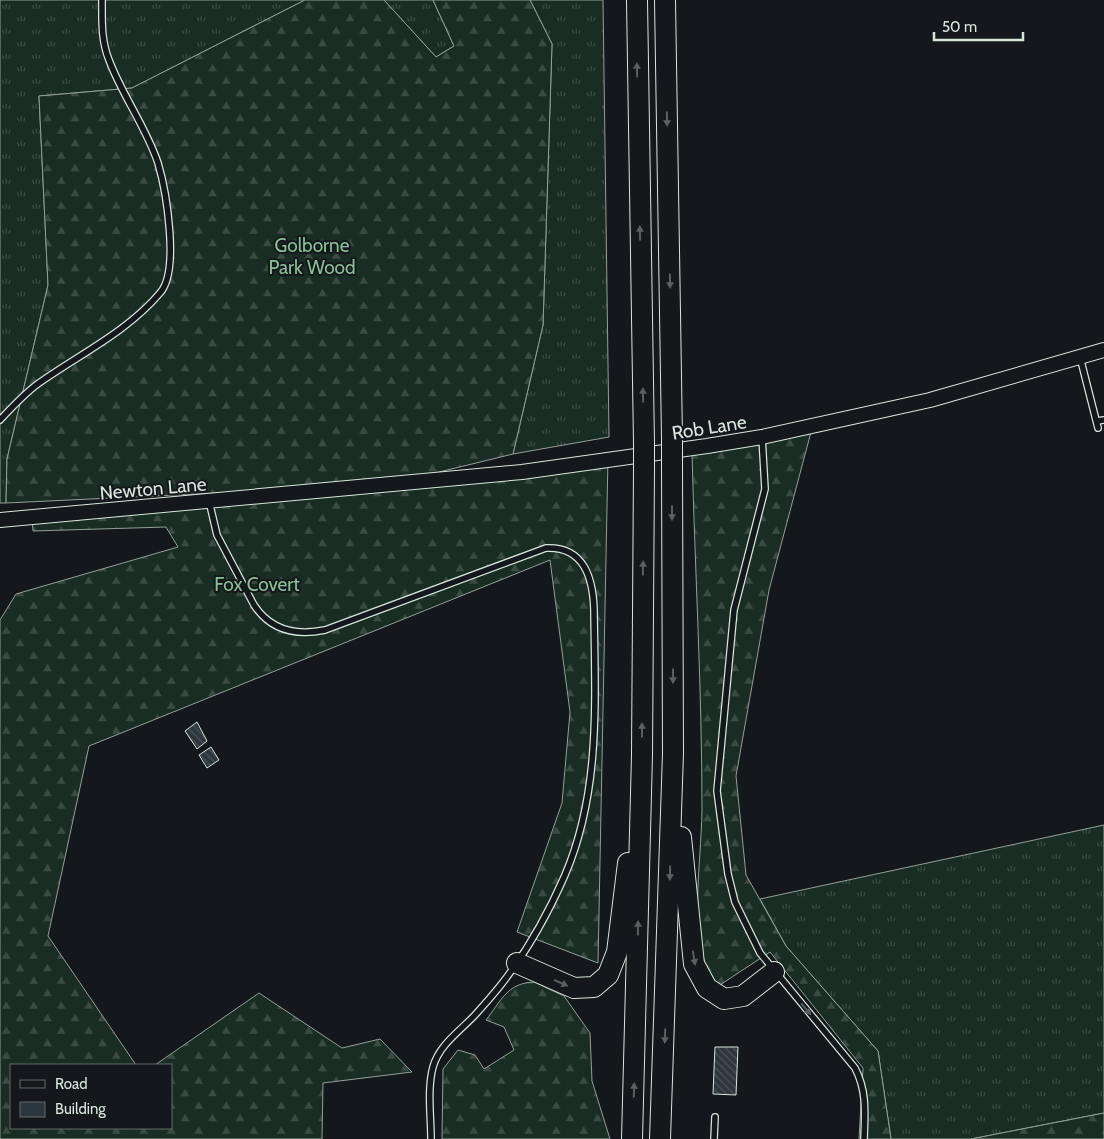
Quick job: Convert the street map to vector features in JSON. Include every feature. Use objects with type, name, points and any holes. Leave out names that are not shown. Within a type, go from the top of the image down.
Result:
[{"type":"highway","points":[[632,1139],[642,755],[644,469],[637,0]]},
{"type":"highway","points":[[660,1139],[673,753],[672,439],[665,0]]},
{"type":"highway","points":[[673,753],[694,964],[707,988],[724,999],[743,996],[774,972]]},
{"type":"highway","points":[[517,963],[574,988],[594,987],[608,975],[617,952],[642,755]]},
{"type":"street","name":"Rob Lane","points":[[310,491],[522,472],[762,437],[930,400],[1104,350]]},
{"type":"street","name":"Newton Lane","points":[[0,520],[209,502],[310,491]]},
{"type":"lane","points":[[0,420],[38,384],[94,349],[129,323],[162,291],[171,261],[170,227],[158,163],[109,60],[102,34],[102,0]]},
{"type":"lane","points":[[1080,357],[1097,425],[1104,420]]},
{"type":"lane","points":[[762,437],[765,489],[734,610],[717,791],[728,874],[736,902],[748,932],[774,972],[855,1068],[861,1079],[866,1103],[864,1139]]},
{"type":"lane","points":[[209,502],[217,535],[261,616],[271,624],[299,633],[325,630],[546,548],[567,550],[576,555],[585,567],[594,597],[595,689],[590,790],[578,843],[542,921],[517,963],[475,1015],[446,1044],[436,1059],[431,1078],[431,1139]]},
{"type":"lane","points":[[714,1117],[714,1139]]},
{"type":"green space","points":[[0,0],[305,0],[132,88],[39,96],[48,285],[7,459],[6,503],[0,503]]},
{"type":"green space","points":[[305,0],[384,0],[436,57],[454,46],[433,0],[530,0],[552,44],[543,325],[513,454],[398,482],[608,457],[598,963],[517,932],[562,803],[570,712],[550,560],[89,746],[48,936],[135,1064],[10,1064],[10,1129],[172,1129],[172,1064],[156,1064],[259,993],[342,1048],[380,1039],[412,1072],[323,1083],[322,1139],[0,1139],[0,620],[16,594],[178,547],[166,527],[33,531],[32,519],[365,486],[6,503],[7,459],[48,285],[39,96],[132,88]]},
{"type":"green space","points":[[384,0],[433,0],[454,46],[436,57]]},
{"type":"green space","points":[[530,0],[603,0],[609,437],[513,454],[543,325],[552,44]]},
{"type":"green space","points":[[811,432],[769,590],[736,776],[746,875],[786,946],[878,1051],[891,1139],[859,1139],[863,1068],[770,952],[720,985],[713,987],[705,965],[698,921],[702,765],[692,453]]},
{"type":"green space","points":[[1104,825],[1104,1113],[971,1139],[891,1139],[878,1051],[786,946],[760,899]]},
{"type":"green space","points":[[534,982],[564,996],[590,1033],[592,1081],[610,1139],[442,1139],[443,1069],[458,1050],[475,1055],[484,1069],[514,1050],[504,1027],[486,1020],[511,989],[525,983]]},
{"type":"green space","points":[[1104,1113],[1104,1139],[971,1139]]},
{"type":"building","points":[[197,722],[207,741],[197,749],[185,731]]},
{"type":"building","points":[[211,747],[219,760],[207,768],[199,755]]},
{"type":"building","points":[[715,1047],[738,1047],[736,1095],[713,1094]]},
{"type":"park label","name":"Golborne Park Wood","points":[[312,256]]},
{"type":"park label","name":"Fox Covert","points":[[257,584]]}]
